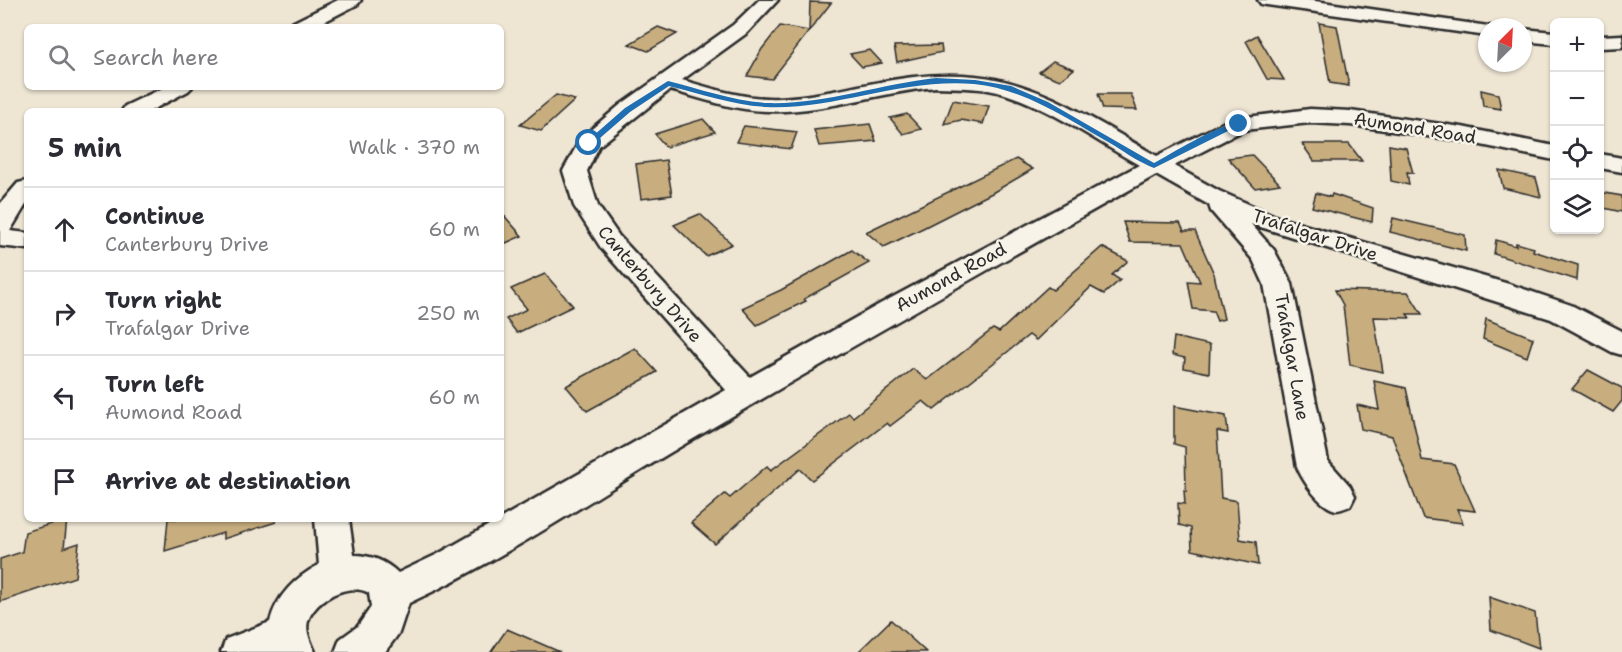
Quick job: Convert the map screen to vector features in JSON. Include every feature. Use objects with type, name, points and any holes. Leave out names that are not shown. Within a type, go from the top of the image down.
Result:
[{"type":"street","points":[[306,24],[352,0]]},
{"type":"street","name":"Canterbury Drive","points":[[748,394],[610,242],[586,206],[574,171],[589,143],[628,110],[740,29],[769,0]]},
{"type":"street","points":[[1267,0],[1478,29]]},
{"type":"street","points":[[1532,36],[1550,38]]},
{"type":"street","points":[[1604,42],[1622,41]]},
{"type":"street","name":"Trafalgar Drive","points":[[668,83],[737,101],[768,105],[813,101],[902,84],[936,81],[975,82],[1009,88],[1046,103],[1154,166],[1210,196],[1271,224],[1499,291],[1561,312],[1622,344]]},
{"type":"street","points":[[138,108],[175,90]]},
{"type":"street","name":"Aumond Road","points":[[390,594],[451,566],[602,476],[890,311],[1154,166],[1239,124],[1310,116],[1350,118],[1462,134],[1550,152]]},
{"type":"street","points":[[1604,162],[1622,165]]},
{"type":"street","points":[[0,227],[10,206],[24,191]]},
{"type":"street","name":"Trafalgar Lane","points":[[1210,196],[1264,256],[1278,284],[1312,467],[1338,496]]},
{"type":"street","points":[[0,238],[24,241]]},
{"type":"street","points":[[332,522],[338,574]]},
{"type":"street","points":[[240,652],[292,644],[289,620],[296,605],[315,586],[338,574],[366,572],[377,576],[385,584],[390,594],[390,607],[385,622],[375,636],[354,652]]},
{"type":"building","points":[[810,2],[831,3],[772,79],[747,76],[762,49],[780,26],[809,31]]},
{"type":"building","points":[[1319,23],[1337,26],[1349,86],[1330,83]]},
{"type":"building","points":[[658,27],[677,34],[648,51],[629,44]]},
{"type":"building","points":[[1257,35],[1284,80],[1267,79],[1246,41]]},
{"type":"building","points":[[941,45],[942,52],[897,62],[894,46]]},
{"type":"building","points":[[870,50],[882,63],[862,67],[850,54]]},
{"type":"building","points":[[1053,61],[1074,69],[1060,80],[1039,72]]},
{"type":"building","points":[[1481,90],[1498,94],[1501,109],[1483,106]]},
{"type":"building","points":[[1098,94],[1131,94],[1137,110],[1103,109]]},
{"type":"building","points":[[556,95],[575,100],[541,131],[520,125]]},
{"type":"building","points":[[953,100],[989,106],[983,124],[961,120],[944,124]]},
{"type":"building","points":[[907,114],[921,129],[903,134],[890,118]]},
{"type":"building","points":[[703,119],[715,132],[666,147],[655,134]]},
{"type":"building","points":[[870,124],[876,141],[819,146],[814,130]]},
{"type":"building","points":[[744,126],[797,132],[791,149],[736,142]]},
{"type":"building","points":[[1302,144],[1349,144],[1362,161],[1314,161]]},
{"type":"building","points":[[1389,145],[1406,148],[1413,173],[1407,172],[1409,185],[1391,181]]},
{"type":"building","points":[[1252,155],[1280,184],[1255,188],[1228,158]]},
{"type":"building","points":[[1016,159],[1033,169],[992,193],[884,247],[866,232]]},
{"type":"building","points":[[666,160],[672,195],[641,199],[636,164]]},
{"type":"building","points":[[1499,170],[1536,178],[1541,197],[1503,188]]},
{"type":"building","points":[[1316,193],[1331,197],[1332,194],[1373,208],[1372,222],[1312,207]]},
{"type":"building","points":[[1604,193],[1622,196],[1622,212],[1604,208]]},
{"type":"building","points":[[700,214],[732,244],[706,256],[674,225]]},
{"type":"building","points":[[504,215],[522,236],[504,244]]},
{"type":"building","points":[[1393,218],[1465,235],[1466,251],[1390,232]]},
{"type":"building","points":[[1123,222],[1180,223],[1184,231],[1195,231],[1214,274],[1224,319],[1217,321],[1213,311],[1193,309],[1188,281],[1200,282],[1183,243],[1130,242]]},
{"type":"building","points":[[1496,240],[1534,248],[1533,251],[1578,265],[1577,280],[1494,254]]},
{"type":"building","points":[[1102,247],[1128,261],[1112,275],[1120,280],[1104,294],[1091,287],[1036,340],[1029,335],[934,410],[923,401],[890,426],[887,423],[812,480],[800,469],[715,544],[691,523],[725,494],[730,498],[767,466],[771,470],[849,413],[853,417],[913,369],[927,380],[993,329],[999,332],[1048,287],[1053,290]]},
{"type":"building","points":[[852,250],[869,263],[804,299],[806,301],[757,325],[742,308],[781,290]]},
{"type":"building","points":[[545,274],[573,306],[517,333],[506,319],[527,309],[511,289]]},
{"type":"building","points":[[1335,290],[1408,292],[1422,314],[1407,314],[1410,318],[1374,317],[1383,372],[1350,365],[1343,305]]},
{"type":"building","points":[[1486,319],[1533,338],[1527,357],[1483,339]]},
{"type":"building","points":[[1174,337],[1210,345],[1209,373],[1184,368],[1185,358],[1172,355]]},
{"type":"building","points":[[635,348],[657,372],[587,411],[566,386]]},
{"type":"building","points":[[1588,370],[1622,388],[1622,401],[1613,412],[1572,389]]},
{"type":"building","points":[[1374,381],[1406,388],[1422,460],[1454,464],[1475,511],[1457,509],[1463,523],[1423,518],[1392,436],[1361,429],[1357,405],[1379,410]]},
{"type":"building","points":[[1174,406],[1226,416],[1228,433],[1217,431],[1221,498],[1237,501],[1240,539],[1256,542],[1258,565],[1192,550],[1191,528],[1179,525],[1178,503],[1185,504],[1184,490],[1186,491],[1185,447],[1174,444]]},
{"type":"building","points":[[57,522],[67,522],[64,548],[79,543],[75,577],[0,602],[0,559],[22,552],[25,532]]},
{"type":"building","points":[[168,522],[276,522],[223,539],[223,533],[165,551]]},
{"type":"building","points":[[1489,597],[1535,613],[1539,648],[1491,630]]},
{"type":"building","points":[[891,620],[926,652],[858,652]]},
{"type":"building","points":[[507,629],[560,652],[491,652]]},
{"type":"route","points":[[589,143],[628,110],[668,83],[737,101],[768,105],[858,94],[902,84],[936,81],[975,82],[1009,88],[1046,103],[1154,166],[1239,124]]}]
